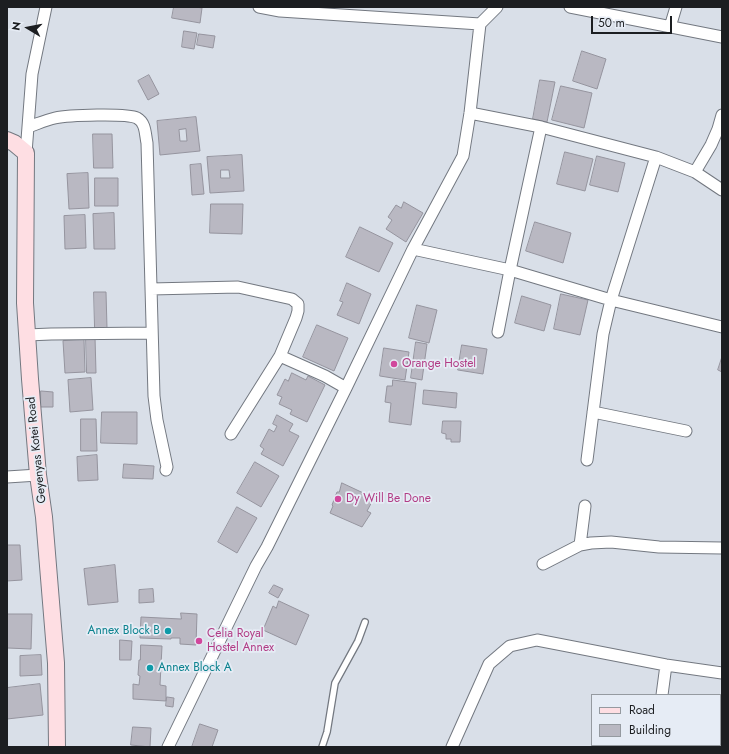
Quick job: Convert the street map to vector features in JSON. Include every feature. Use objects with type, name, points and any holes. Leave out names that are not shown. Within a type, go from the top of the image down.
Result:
[{"type":"street","points":[[26,153],[32,74],[46,7]]},
{"type":"street","points":[[258,7],[280,11],[480,24]]},
{"type":"street","points":[[168,747],[256,566],[267,547],[346,388],[412,249],[463,156],[470,114],[480,24],[497,7]]},
{"type":"street","points":[[570,7],[722,38]]},
{"type":"street","points":[[670,27],[676,7]]},
{"type":"street","points":[[470,114],[541,126],[656,157],[694,172],[722,190]]},
{"type":"street","points":[[28,127],[55,118],[91,115],[129,116],[138,118],[144,126],[147,143],[154,396],[157,420],[167,467],[166,470]]},
{"type":"street","points":[[694,172],[711,145],[718,130],[722,115]]},
{"type":"street","points":[[498,332],[541,126]]},
{"type":"street","points":[[7,140],[14,143],[26,153]]},
{"type":"street","name":"Geyenyas Kotei Road","points":[[26,153],[25,303],[38,475],[45,524],[56,662],[57,747]]},
{"type":"street","points":[[587,460],[603,334],[611,300],[656,157]]},
{"type":"street","points":[[412,249],[510,270],[611,300],[722,327]]},
{"type":"street","points":[[151,289],[238,287],[292,299],[298,304],[298,311],[280,356],[231,434]]},
{"type":"street","points":[[27,335],[152,333]]},
{"type":"street","points":[[280,356],[326,376],[346,388]]},
{"type":"street","points":[[593,412],[686,431]]},
{"type":"street","points":[[7,477],[38,475]]},
{"type":"street","points":[[580,545],[585,506]]},
{"type":"street","points":[[543,564],[580,545],[591,542],[659,547],[722,548]]},
{"type":"street","points":[[452,747],[489,664],[510,646],[537,640],[666,665],[722,673]]},
{"type":"street","points":[[662,694],[666,665]]},
{"type":"lane","points":[[322,747],[327,732],[335,683],[358,641],[365,622]]},
{"type":"building","points":[[174,7],[202,8],[200,23],[172,18]]},
{"type":"building","points":[[184,31],[197,33],[194,49],[182,47]]},
{"type":"building","points":[[199,34],[215,36],[213,48],[197,45]]},
{"type":"building","points":[[582,51],[606,59],[597,89],[573,81]]},
{"type":"building","points":[[149,75],[159,94],[148,100],[138,81]]},
{"type":"building","points":[[540,80],[555,82],[547,122],[533,119]]},
{"type":"building","points":[[561,86],[592,93],[584,128],[552,120]]},
{"type":"building","points":[[196,117],[200,151],[160,155],[157,121]],"holes":[[[186,129],[187,141],[180,141],[179,130]]]},
{"type":"building","points":[[93,134],[112,134],[113,168],[94,168]]},
{"type":"building","points":[[565,152],[593,159],[585,191],[557,184]]},
{"type":"building","points":[[242,155],[244,191],[210,193],[207,157]],"holes":[[[221,170],[229,170],[230,178],[221,178]]]},
{"type":"building","points":[[597,156],[625,163],[618,192],[590,185]]},
{"type":"building","points":[[201,164],[204,194],[192,195],[190,165]]},
{"type":"building","points":[[88,173],[89,208],[69,209],[67,174]]},
{"type":"building","points":[[95,178],[118,178],[118,206],[95,206]]},
{"type":"building","points":[[404,202],[423,213],[406,242],[386,229],[392,220],[388,217],[396,205],[401,208]]},
{"type":"building","points":[[211,204],[243,204],[242,234],[210,233]]},
{"type":"building","points":[[114,213],[115,249],[94,249],[93,214]]},
{"type":"building","points":[[85,215],[86,248],[65,249],[64,216]]},
{"type":"building","points":[[535,222],[571,233],[563,263],[526,251]]},
{"type":"building","points":[[360,227],[393,243],[379,272],[346,257]]},
{"type":"building","points":[[347,283],[371,294],[359,324],[337,315],[343,302],[340,301]]},
{"type":"building","points":[[94,292],[106,292],[107,328],[95,329]]},
{"type":"building","points":[[561,294],[588,300],[580,335],[554,329]]},
{"type":"building","points":[[522,296],[551,305],[544,331],[515,323]]},
{"type":"building","points":[[417,305],[437,310],[429,343],[409,338]]},
{"type":"building","points":[[317,325],[348,338],[334,371],[303,357]]},
{"type":"building","points":[[86,337],[95,337],[96,373],[87,373]]},
{"type":"building","points":[[84,340],[85,372],[65,373],[63,341]]},
{"type":"building","points":[[416,342],[427,344],[422,380],[411,378]]},
{"type":"building","points":[[462,345],[487,349],[483,374],[458,370]]},
{"type":"building","name":"Orange Hostel","points":[[384,348],[409,352],[405,380],[380,376]]},
{"type":"building","points":[[722,357],[722,372],[718,370]]},
{"type":"building","points":[[292,373],[306,380],[308,376],[325,385],[307,422],[290,414],[292,410],[279,404],[282,397],[277,395],[285,379],[288,381]]},
{"type":"building","points":[[91,378],[93,410],[70,412],[68,380]]},
{"type":"building","points":[[393,380],[416,383],[411,425],[389,422],[391,403],[385,402],[387,386],[392,386]]},
{"type":"building","points":[[424,390],[457,393],[456,408],[423,404]]},
{"type":"building","points":[[41,391],[53,392],[53,407],[41,407]]},
{"type":"building","points":[[102,412],[137,412],[137,444],[101,443]]},
{"type":"building","points":[[277,415],[293,424],[289,431],[299,436],[283,466],[261,454],[264,449],[260,446],[269,429],[274,432],[277,426],[273,424]]},
{"type":"building","points":[[81,419],[96,419],[97,451],[81,451]]},
{"type":"building","points":[[443,421],[461,421],[460,442],[451,442],[451,439],[446,439],[446,434],[442,433]]},
{"type":"building","points":[[97,455],[98,480],[78,481],[77,457]]},
{"type":"building","points":[[255,462],[279,476],[261,507],[237,493]]},
{"type":"building","points":[[124,464],[154,466],[153,479],[123,478]]},
{"type":"building","points":[[342,483],[374,498],[367,511],[371,513],[362,527],[330,513],[337,492],[339,492]]},
{"type":"building","points":[[237,507],[257,518],[237,553],[218,542]]},
{"type":"building","points":[[7,545],[20,545],[22,580],[7,581]]},
{"type":"building","points":[[115,565],[118,602],[88,605],[84,569]]},
{"type":"building","points":[[274,585],[283,589],[278,598],[269,593]]},
{"type":"building","points":[[153,589],[154,602],[139,603],[139,590]]},
{"type":"building","points":[[279,601],[309,615],[296,645],[263,630],[273,606],[276,608]]},
{"type":"building","name":"Annex Block B","points":[[181,613],[197,614],[196,645],[180,644],[180,638],[140,638],[141,617],[181,619]]},
{"type":"building","points":[[7,614],[32,614],[31,649],[7,648]]},
{"type":"building","points":[[120,640],[132,641],[131,660],[120,660]]},
{"type":"building","name":"Annex Block A","points":[[141,645],[162,646],[160,685],[166,686],[166,701],[133,699],[133,684],[139,685],[140,676],[138,675]]},
{"type":"building","points":[[41,655],[42,675],[20,676],[20,656]]},
{"type":"building","points":[[40,684],[43,715],[7,719],[7,688]]},
{"type":"building","points":[[167,697],[174,698],[173,707],[166,706]]},
{"type":"building","points":[[200,724],[218,730],[212,747],[192,747]]},
{"type":"building","points":[[133,727],[151,728],[150,747],[131,745]]},
{"type":"place","name":"Orange Hostel","points":[[394,364]]},
{"type":"place","name":"Dy Will Be Done","points":[[338,499]]},
{"type":"place","name":"Annex Block B","points":[[168,631]]},
{"type":"place","name":"Celia Royal Hostel Annex","points":[[199,641]]},
{"type":"place","name":"Annex Block A","points":[[150,668]]}]
